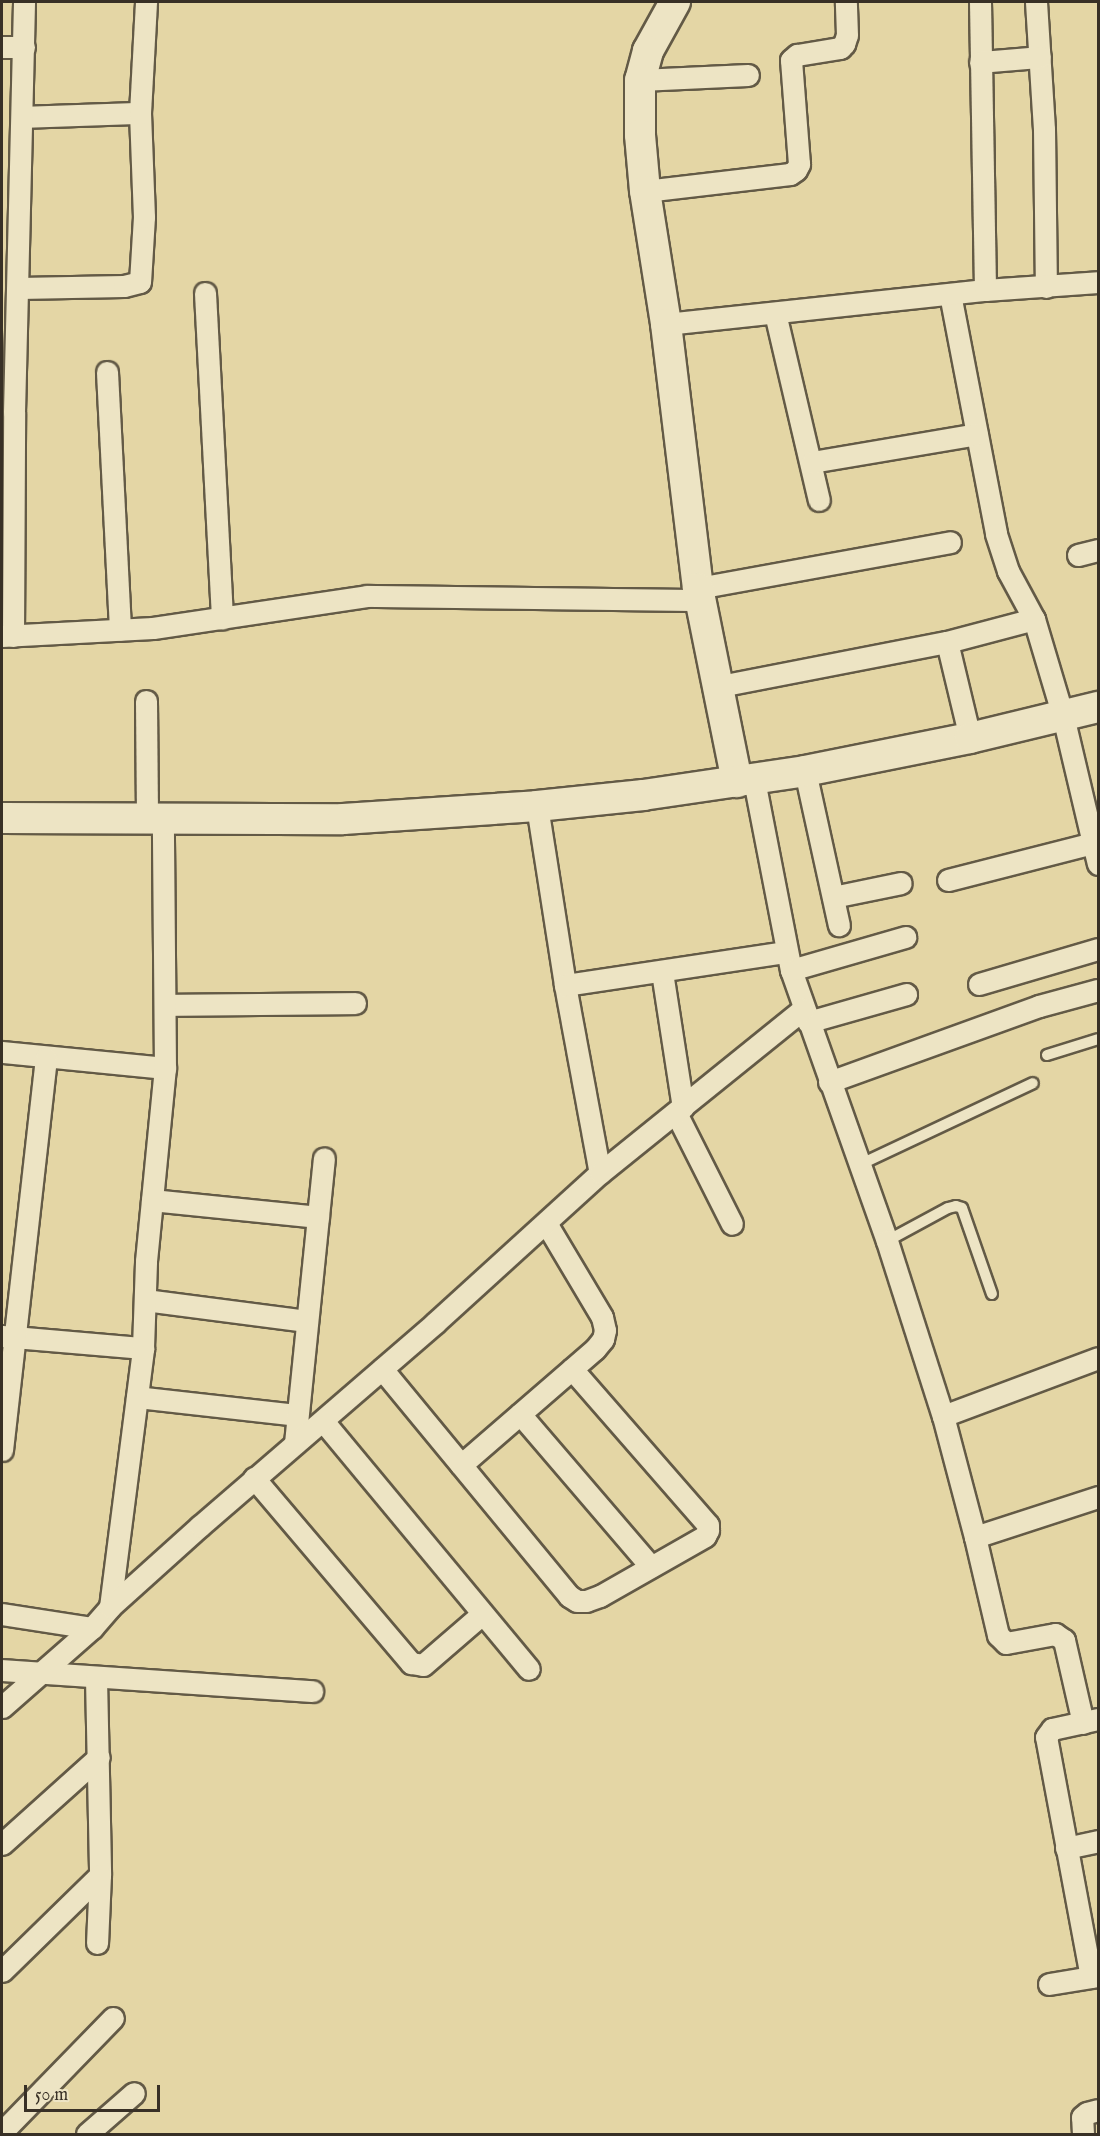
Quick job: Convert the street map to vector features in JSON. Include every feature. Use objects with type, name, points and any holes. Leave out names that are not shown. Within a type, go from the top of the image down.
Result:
[{"type":"street","points":[[24,2],[19,288],[8,412],[7,636],[120,630],[222,619],[367,596],[700,594],[950,542]]},
{"type":"street","points":[[19,288],[124,286],[140,282],[144,217],[140,112],[146,2]]},
{"type":"street","points":[[675,2],[648,51],[640,80],[640,124],[645,191],[666,324],[700,594],[720,686],[746,781],[789,961],[805,1015],[887,1241],[943,1416],[998,1635],[1006,1643],[1055,1634],[1064,1640],[1090,1721],[1052,1729],[1046,1737],[1066,1848],[1095,1977],[1049,1984]]},
{"type":"street","points":[[645,191],[790,174],[796,170],[799,164],[791,60],[797,55],[840,48],[844,44],[847,35],[846,2]]},
{"type":"street","points":[[980,2],[985,290]]},
{"type":"street","points":[[1036,2],[1040,57],[1046,287]]},
{"type":"street","points":[[2,47],[24,47]]},
{"type":"street","points":[[980,62],[1040,57]]},
{"type":"street","points":[[640,80],[748,75]]},
{"type":"street","points":[[23,117],[140,112]]},
{"type":"street","points":[[666,324],[985,290],[1098,284]]},
{"type":"street","points":[[205,293],[222,619]]},
{"type":"street","points":[[950,294],[996,534],[1008,571],[1034,619],[1064,716],[1098,864]]},
{"type":"street","points":[[775,313],[812,462],[819,500]]},
{"type":"street","points":[[107,372],[120,630]]},
{"type":"street","points":[[812,462],[977,434]]},
{"type":"street","points":[[720,686],[947,642],[1034,619]]},
{"type":"street","points":[[947,642],[970,738]]},
{"type":"street","points":[[110,1607],[143,1348],[152,1200],[165,1068],[165,1005],[146,701]]},
{"type":"street","points":[[2,818],[343,819],[537,807],[746,781],[805,771],[970,738],[1098,707]]},
{"type":"street","points":[[805,771],[839,925]]},
{"type":"street","points":[[537,807],[565,985],[600,1173]]},
{"type":"street","points":[[948,880],[1093,843]]},
{"type":"street","points":[[833,897],[901,883]]},
{"type":"street","points":[[565,985],[662,972],[789,961],[905,937]]},
{"type":"street","points":[[979,984],[1098,949]]},
{"type":"street","points":[[662,972],[679,1110],[732,1224]]},
{"type":"street","points":[[829,1082],[1039,1006],[1098,990]]},
{"type":"street","points":[[2,1707],[92,1628],[110,1607],[254,1478],[382,1369],[600,1173],[679,1110],[805,1015],[906,994]]},
{"type":"street","points":[[165,1005],[355,1003]]},
{"type":"street","points":[[2,1052],[165,1068]]},
{"type":"street","points":[[2,1450],[8,1336],[46,1058]]},
{"type":"street","points":[[295,1443],[324,1158]]},
{"type":"street","points":[[152,1200],[318,1217]]},
{"type":"street","points":[[461,1465],[595,1349],[603,1339],[606,1330],[595,1302],[546,1223]]},
{"type":"street","points":[[145,1300],[307,1322]]},
{"type":"street","points":[[8,1336],[143,1348]]},
{"type":"street","points":[[943,1416],[1098,1358]]},
{"type":"street","points":[[382,1369],[569,1596],[577,1601],[600,1596],[705,1536],[708,1525],[572,1369]]},
{"type":"street","points":[[137,1397],[297,1415]]},
{"type":"street","points":[[520,1414],[651,1567]]},
{"type":"street","points":[[323,1421],[529,1669]]},
{"type":"street","points":[[254,1478],[411,1663],[423,1665],[482,1614]]},
{"type":"street","points":[[975,1537],[1098,1497]]},
{"type":"street","points":[[2,1614],[92,1628]]},
{"type":"street","points":[[2,1670],[312,1691]]},
{"type":"street","points":[[96,1678],[100,1875],[97,1943]]},
{"type":"street","points":[[2,1844],[99,1757]]},
{"type":"street","points":[[1066,1848],[1098,1841]]},
{"type":"street","points":[[2,1971],[100,1875]]},
{"type":"street","points":[[2,2132],[113,2018]]},
{"type":"street","points":[[87,2134],[134,2093]]},
{"type":"street","points":[[1083,2134],[1082,2118],[1086,2113],[1098,2110]]},
{"type":"lane","points":[[1047,1055],[1098,1039]]},
{"type":"lane","points":[[859,1165],[1033,1083]]},
{"type":"lane","points":[[887,1241],[948,1208],[956,1206],[962,1208],[992,1294]]}]
